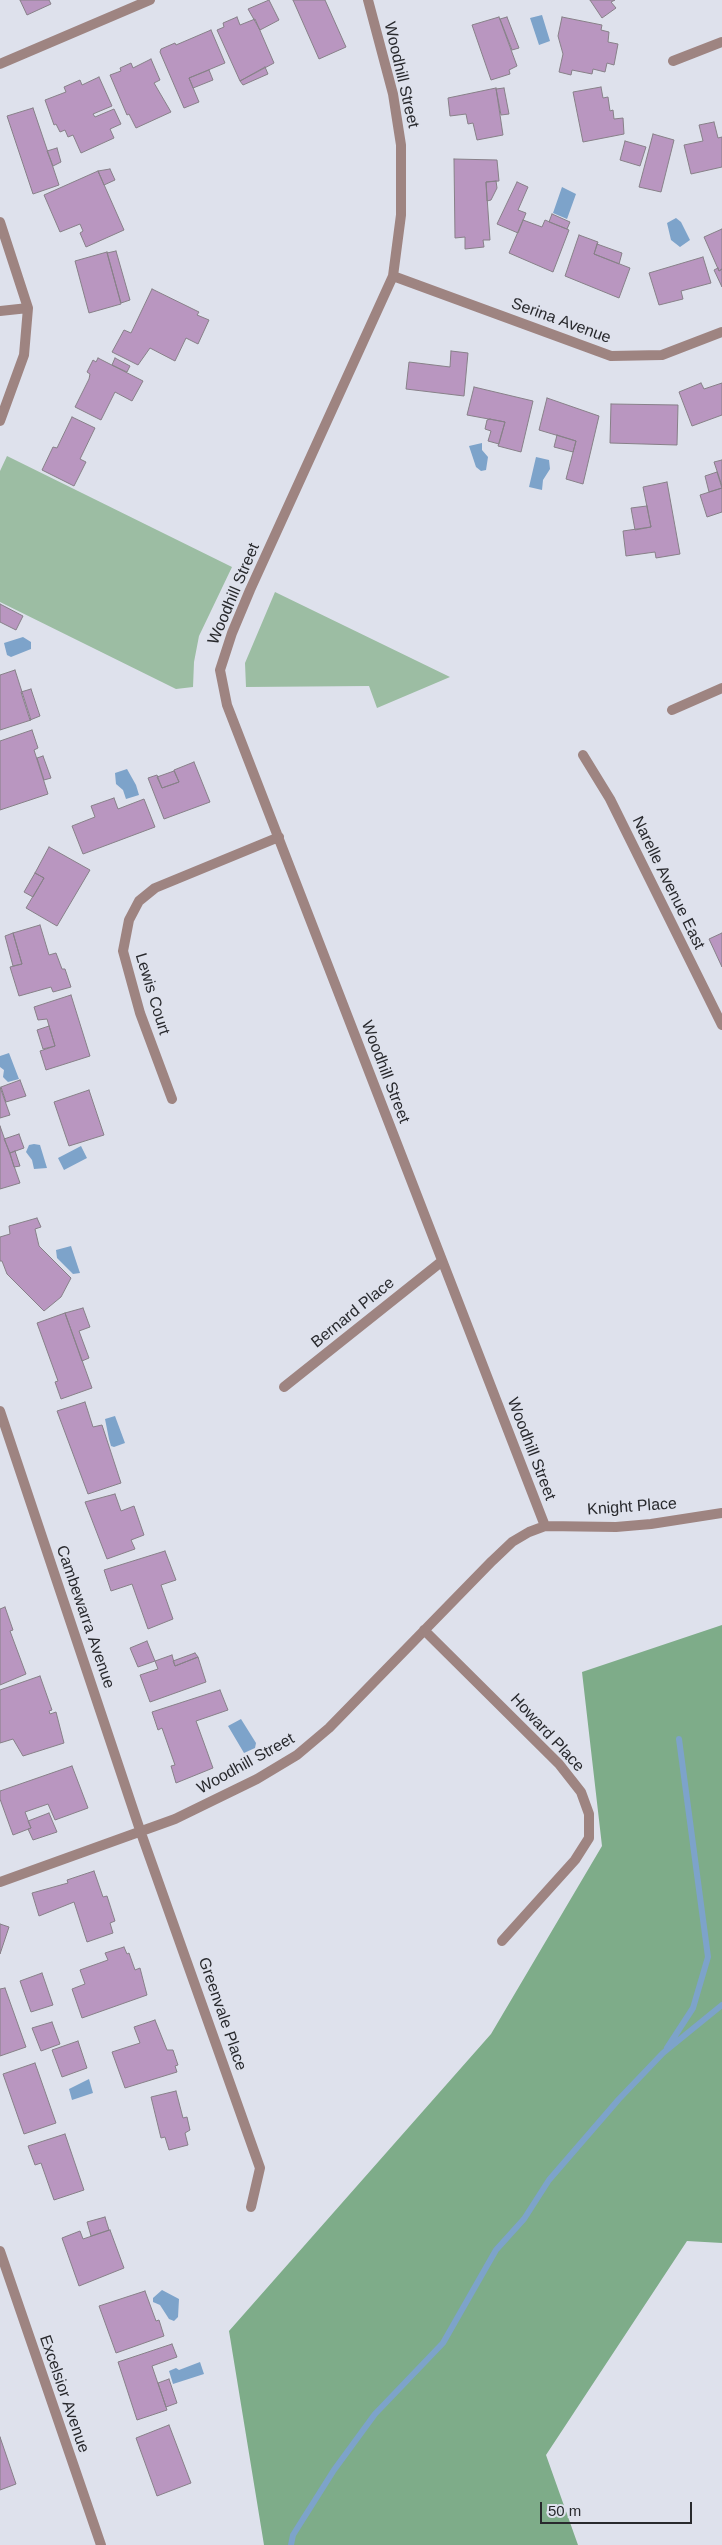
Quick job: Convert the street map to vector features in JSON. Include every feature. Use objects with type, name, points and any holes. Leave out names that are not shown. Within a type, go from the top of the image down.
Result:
[{"type":"street","points":[[0,64],[150,0]]},
{"type":"street","name":"Woodhill Street","points":[[0,1882],[141,1833],[210,1802],[297,1756],[329,1728],[512,1542],[529,1532],[545,1526],[227,705],[220,670],[232,633],[250,590],[393,276],[401,214],[401,145],[393,94],[368,0]]},
{"type":"street","points":[[673,61],[722,42]]},
{"type":"street","points":[[0,222],[28,308],[24,355],[0,421]]},
{"type":"street","name":"Serina Avenue","points":[[393,276],[611,356],[662,355],[722,332]]},
{"type":"street","points":[[0,311],[28,308]]},
{"type":"street","points":[[672,710],[722,688]]},
{"type":"street","name":"Narelle Avenue East","points":[[583,755],[610,799],[722,1025]]},
{"type":"street","name":"Lewis Court","points":[[172,1099],[140,1014],[123,951],[129,920],[139,901],[155,888],[279,837]]},
{"type":"street","name":"Bernard Place","points":[[284,1387],[442,1262]]},
{"type":"street","name":"Cambewarra Avenue","points":[[0,1411],[141,1833]]},
{"type":"street","name":"Knight Place","points":[[545,1526],[625,1526],[722,1513]]},
{"type":"street","name":"Howard Place","points":[[424,1630],[558,1764],[581,1792],[589,1814],[589,1838],[575,1860],[502,1941]]},
{"type":"street","name":"Greenvale Place","points":[[141,1833],[260,2168],[251,2207]]},
{"type":"street","name":"Excelsior Avenue","points":[[0,2251],[101,2545]]},
{"type":"green space","points":[[7,456],[232,567],[199,636],[194,662],[193,687],[176,689],[0,602],[0,471]]},
{"type":"green space","points":[[275,592],[450,677],[377,708],[369,686],[246,687],[245,663]]},
{"type":"green space","points":[[722,1625],[722,2243],[687,2241],[546,2455],[578,2545],[264,2545],[229,2331],[491,2034],[602,1846],[582,1672]]},
{"type":"water","points":[[542,15],[550,41],[539,45],[530,18]]},
{"type":"water","points":[[562,187],[576,194],[567,219],[553,213]]},
{"type":"water","points":[[676,218],[681,222],[690,240],[680,247],[671,240],[667,223]]},
{"type":"water","points":[[482,443],[482,450],[488,457],[486,470],[481,471],[476,467],[469,446]]},
{"type":"water","points":[[536,457],[549,460],[550,469],[543,480],[542,490],[529,487]]},
{"type":"water","points":[[23,637],[31,642],[31,649],[11,657],[7,655],[4,643]]},
{"type":"water","points":[[127,769],[139,795],[126,799],[123,790],[116,784],[115,773]]},
{"type":"water","points":[[9,1053],[19,1079],[8,1082],[3,1077],[4,1070],[0,1067],[0,1056]]},
{"type":"water","points":[[29,1145],[40,1145],[47,1168],[34,1169],[32,1160],[26,1152]]},
{"type":"water","points":[[81,1146],[87,1158],[64,1170],[58,1158]]},
{"type":"water","points":[[71,1246],[80,1273],[73,1274],[57,1258],[56,1250]]},
{"type":"water","points":[[115,1416],[125,1443],[114,1447],[111,1446],[105,1419]]},
{"type":"water","points":[[241,1719],[256,1743],[255,1748],[244,1753],[228,1726]]},
{"type":"water","points":[[89,2079],[93,2093],[72,2100],[69,2089]]},
{"type":"water","points":[[162,2290],[179,2299],[178,2317],[174,2321],[169,2319],[160,2305],[153,2302],[153,2298]]},
{"type":"water","points":[[200,2362],[204,2374],[173,2384],[169,2371],[176,2368],[179,2370]]},
{"type":"building","points":[[20,0],[49,0],[51,4],[27,15]]},
{"type":"building","points":[[269,0],[279,20],[260,30],[248,9]]},
{"type":"building","points":[[293,0],[325,0],[346,47],[319,59]]},
{"type":"building","points":[[590,0],[615,0],[611,2],[616,8],[602,18]]},
{"type":"building","points":[[237,17],[240,25],[255,19],[274,63],[240,81],[217,30],[224,27],[223,23]]},
{"type":"building","points":[[499,17],[517,66],[509,70],[510,74],[491,80],[472,25]]},
{"type":"building","points":[[507,17],[519,48],[512,50],[500,19]]},
{"type":"building","points":[[562,17],[602,25],[601,30],[609,32],[608,42],[618,44],[614,65],[607,63],[605,72],[593,69],[592,74],[572,70],[571,75],[559,72],[563,54],[558,36]]},
{"type":"building","points":[[211,30],[225,63],[189,78],[199,102],[184,108],[160,52],[161,49],[175,43],[176,45]]},
{"type":"building","points":[[151,59],[160,80],[154,83],[171,112],[136,128],[129,114],[127,115],[110,75],[121,71],[120,68],[131,63],[133,68]]},
{"type":"building","points":[[265,67],[268,74],[243,85],[240,81]]},
{"type":"building","points":[[209,70],[213,80],[193,88],[189,78]]},
{"type":"building","points":[[99,77],[112,106],[93,114],[95,117],[114,109],[121,124],[110,129],[114,138],[81,153],[73,135],[68,137],[65,130],[60,132],[56,124],[54,125],[45,100],[66,92],[64,87],[80,80],[82,85]]},
{"type":"building","points":[[601,87],[603,98],[608,97],[610,111],[613,110],[614,119],[623,118],[624,134],[583,142],[573,92]]},
{"type":"building","points":[[496,88],[503,135],[477,140],[473,123],[468,124],[466,114],[450,116],[448,98]]},
{"type":"building","points":[[504,88],[509,114],[501,115],[496,89]]},
{"type":"building","points":[[33,108],[59,185],[33,194],[7,116]]},
{"type":"building","points":[[714,122],[718,138],[722,137],[722,167],[691,174],[684,145],[703,141],[699,125]]},
{"type":"building","points":[[653,134],[674,140],[661,192],[639,187]]},
{"type":"building","points":[[625,141],[646,147],[640,166],[620,160]]},
{"type":"building","points":[[57,148],[61,162],[53,166],[47,151]]},
{"type":"building","points":[[454,159],[497,160],[499,181],[486,182],[490,240],[483,240],[484,247],[465,249],[465,237],[455,238]]},
{"type":"building","points":[[110,169],[115,180],[104,185],[98,171]]},
{"type":"building","points":[[98,171],[124,230],[86,247],[80,233],[83,231],[80,224],[60,232],[44,195]]},
{"type":"building","points":[[496,181],[497,188],[491,200],[487,201],[486,182]]},
{"type":"building","points":[[517,182],[528,187],[518,210],[526,213],[518,233],[497,224]]},
{"type":"building","points":[[552,214],[570,222],[567,229],[549,222]]},
{"type":"building","points":[[523,220],[542,227],[545,220],[569,230],[553,272],[509,253]]},
{"type":"building","points":[[722,229],[722,269],[719,271],[704,237]]},
{"type":"building","points":[[579,235],[598,242],[594,254],[630,268],[619,298],[565,276]]},
{"type":"building","points":[[597,244],[622,253],[619,264],[594,254]]},
{"type":"building","points":[[116,251],[130,300],[121,303],[107,253]]},
{"type":"building","points":[[107,252],[121,304],[89,313],[75,261]]},
{"type":"building","points":[[703,257],[711,283],[681,291],[683,299],[659,305],[649,273]]},
{"type":"building","points":[[718,268],[719,271],[722,269],[722,287],[714,270]]},
{"type":"building","points":[[152,289],[199,312],[197,315],[209,320],[198,344],[186,338],[175,361],[150,348],[138,365],[112,352],[124,330],[131,333]]},
{"type":"building","points":[[451,351],[468,353],[464,396],[406,389],[409,362],[450,367]]},
{"type":"building","points":[[98,358],[143,381],[132,401],[115,392],[101,420],[75,407],[89,379],[90,374],[87,372],[93,360],[96,362]]},
{"type":"building","points":[[115,358],[130,366],[127,372],[112,365]]},
{"type":"building","points":[[701,383],[704,389],[722,383],[722,415],[692,426],[679,392]]},
{"type":"building","points":[[474,387],[533,401],[521,452],[498,446],[505,422],[467,415]]},
{"type":"building","points":[[547,398],[599,416],[583,484],[566,479],[576,441],[539,430]]},
{"type":"building","points":[[611,404],[678,405],[677,445],[610,443]]},
{"type":"building","points":[[72,417],[95,428],[80,459],[86,462],[74,486],[42,470],[53,447],[57,448]]},
{"type":"building","points":[[487,420],[505,422],[499,444],[488,441],[491,431],[485,429]]},
{"type":"building","points":[[557,435],[576,441],[573,452],[554,447]]},
{"type":"building","points":[[722,460],[722,486],[714,462]]},
{"type":"building","points":[[717,472],[722,488],[709,492],[705,476]]},
{"type":"building","points":[[667,482],[680,554],[656,558],[655,552],[626,556],[623,531],[651,527],[643,487]]},
{"type":"building","points":[[722,488],[722,512],[707,517],[700,495]]},
{"type":"building","points":[[647,506],[651,527],[635,530],[631,508]]},
{"type":"building","points":[[0,604],[23,616],[16,630],[0,622]]},
{"type":"building","points":[[15,670],[31,720],[0,730],[0,675]]},
{"type":"building","points":[[31,689],[40,716],[30,720],[21,692]]},
{"type":"building","points":[[32,730],[38,748],[34,750],[48,794],[0,810],[0,741]]},
{"type":"building","points":[[43,756],[51,778],[44,780],[37,758]]},
{"type":"building","points":[[194,762],[210,802],[164,819],[148,778],[157,775],[162,788],[179,782],[174,770]]},
{"type":"building","points":[[174,771],[179,782],[162,788],[157,777]]},
{"type":"building","points":[[114,798],[118,809],[144,799],[155,827],[83,854],[72,826],[95,817],[91,806]]},
{"type":"building","points":[[49,847],[90,870],[57,926],[26,908],[44,878],[35,873]]},
{"type":"building","points":[[35,873],[44,878],[33,897],[24,892]]},
{"type":"building","points":[[40,925],[49,955],[56,953],[62,969],[65,969],[71,987],[53,992],[51,987],[19,996],[10,967],[22,964],[13,933]]},
{"type":"building","points":[[13,933],[22,964],[13,966],[5,936]]},
{"type":"building","points":[[722,933],[722,967],[709,939]]},
{"type":"building","points":[[71,995],[90,1056],[46,1070],[40,1051],[55,1046],[47,1019],[38,1020],[34,1007]]},
{"type":"building","points":[[49,1026],[55,1046],[43,1049],[37,1030]]},
{"type":"building","points":[[20,1080],[26,1096],[6,1102],[1,1087]]},
{"type":"building","points":[[0,1087],[10,1115],[0,1118]]},
{"type":"building","points":[[89,1090],[104,1135],[69,1146],[54,1102]]},
{"type":"building","points":[[0,1126],[20,1183],[0,1189]]},
{"type":"building","points":[[19,1134],[24,1148],[10,1153],[4,1139]]},
{"type":"building","points":[[15,1151],[20,1166],[14,1167],[10,1153]]},
{"type":"building","points":[[37,1218],[41,1227],[35,1229],[39,1246],[71,1278],[61,1297],[44,1311],[7,1274],[2,1261],[0,1261],[0,1237],[10,1234],[9,1226]]},
{"type":"building","points":[[83,1308],[90,1327],[79,1331],[89,1358],[82,1361],[65,1313]]},
{"type":"building","points":[[65,1313],[92,1388],[61,1399],[55,1382],[58,1381],[37,1323]]},
{"type":"building","points":[[85,1402],[93,1427],[102,1425],[121,1483],[88,1494],[57,1411]]},
{"type":"building","points":[[115,1494],[121,1511],[134,1506],[144,1535],[131,1540],[135,1549],[107,1559],[85,1502]]},
{"type":"building","points":[[165,1551],[176,1580],[161,1585],[173,1619],[148,1629],[132,1584],[111,1591],[104,1570]]},
{"type":"building","points":[[5,1607],[13,1630],[10,1631],[26,1674],[0,1685],[0,1609]]},
{"type":"building","points":[[147,1641],[155,1661],[138,1667],[130,1648]]},
{"type":"building","points":[[195,1653],[198,1657],[175,1666],[173,1661]]},
{"type":"building","points":[[172,1655],[175,1666],[198,1657],[206,1682],[150,1702],[140,1675],[158,1669],[155,1661]]},
{"type":"building","points":[[40,1676],[52,1710],[49,1711],[50,1714],[56,1712],[64,1743],[23,1756],[13,1739],[0,1743],[0,1690]]},
{"type":"building","points":[[220,1690],[228,1710],[196,1721],[213,1768],[176,1783],[171,1766],[175,1765],[162,1728],[158,1730],[152,1712]]},
{"type":"building","points":[[72,1766],[88,1808],[55,1820],[48,1804],[25,1812],[31,1828],[13,1835],[0,1799],[0,1791]]},
{"type":"building","points":[[49,1813],[57,1832],[33,1840],[28,1829],[31,1828],[28,1821]]},
{"type":"building","points":[[94,1871],[103,1897],[107,1896],[115,1921],[110,1923],[113,1933],[87,1942],[74,1902],[39,1916],[32,1893],[68,1883],[67,1880]]},
{"type":"building","points":[[0,1924],[9,1927],[0,1954]]},
{"type":"building","points":[[124,1947],[127,1954],[129,1953],[135,1970],[140,1968],[147,1995],[82,2018],[72,1989],[85,1984],[80,1970],[108,1960],[105,1953]]},
{"type":"building","points":[[42,1973],[53,2005],[31,2012],[20,1981]]},
{"type":"building","points":[[5,1988],[26,2047],[0,2056],[0,1989]]},
{"type":"building","points":[[155,2020],[167,2050],[173,2050],[178,2065],[175,2066],[177,2072],[125,2088],[112,2052],[140,2043],[134,2027]]},
{"type":"building","points":[[52,2022],[60,2044],[41,2051],[32,2028]]},
{"type":"building","points":[[78,2041],[87,2068],[62,2077],[52,2050]]},
{"type":"building","points":[[35,2063],[56,2123],[24,2134],[3,2074]]},
{"type":"building","points":[[176,2091],[183,2118],[187,2117],[190,2130],[185,2133],[188,2145],[169,2150],[165,2137],[161,2138],[151,2097]]},
{"type":"building","points":[[65,2134],[84,2190],[54,2200],[41,2163],[35,2165],[28,2146]]},
{"type":"building","points":[[105,2217],[109,2230],[91,2236],[87,2222]]},
{"type":"building","points":[[110,2230],[124,2268],[79,2286],[62,2238],[80,2231],[83,2239]]},
{"type":"building","points":[[145,2291],[156,2321],[159,2320],[164,2336],[116,2353],[99,2306]]},
{"type":"building","points":[[172,2344],[177,2357],[152,2366],[167,2410],[137,2420],[118,2362]]},
{"type":"building","points":[[169,2379],[177,2403],[166,2407],[158,2383]]},
{"type":"building","points":[[169,2425],[191,2483],[157,2496],[136,2438]]},
{"type":"building","points":[[0,2437],[16,2484],[0,2490]]},
{"type":"waterway","points":[[667,2048],[693,2008],[708,1957],[679,1739]]},
{"type":"waterway","points":[[291,2545],[293,2535],[334,2470],[375,2414],[443,2343],[496,2250],[524,2219],[549,2180],[619,2099],[663,2053],[722,2005]]}]
